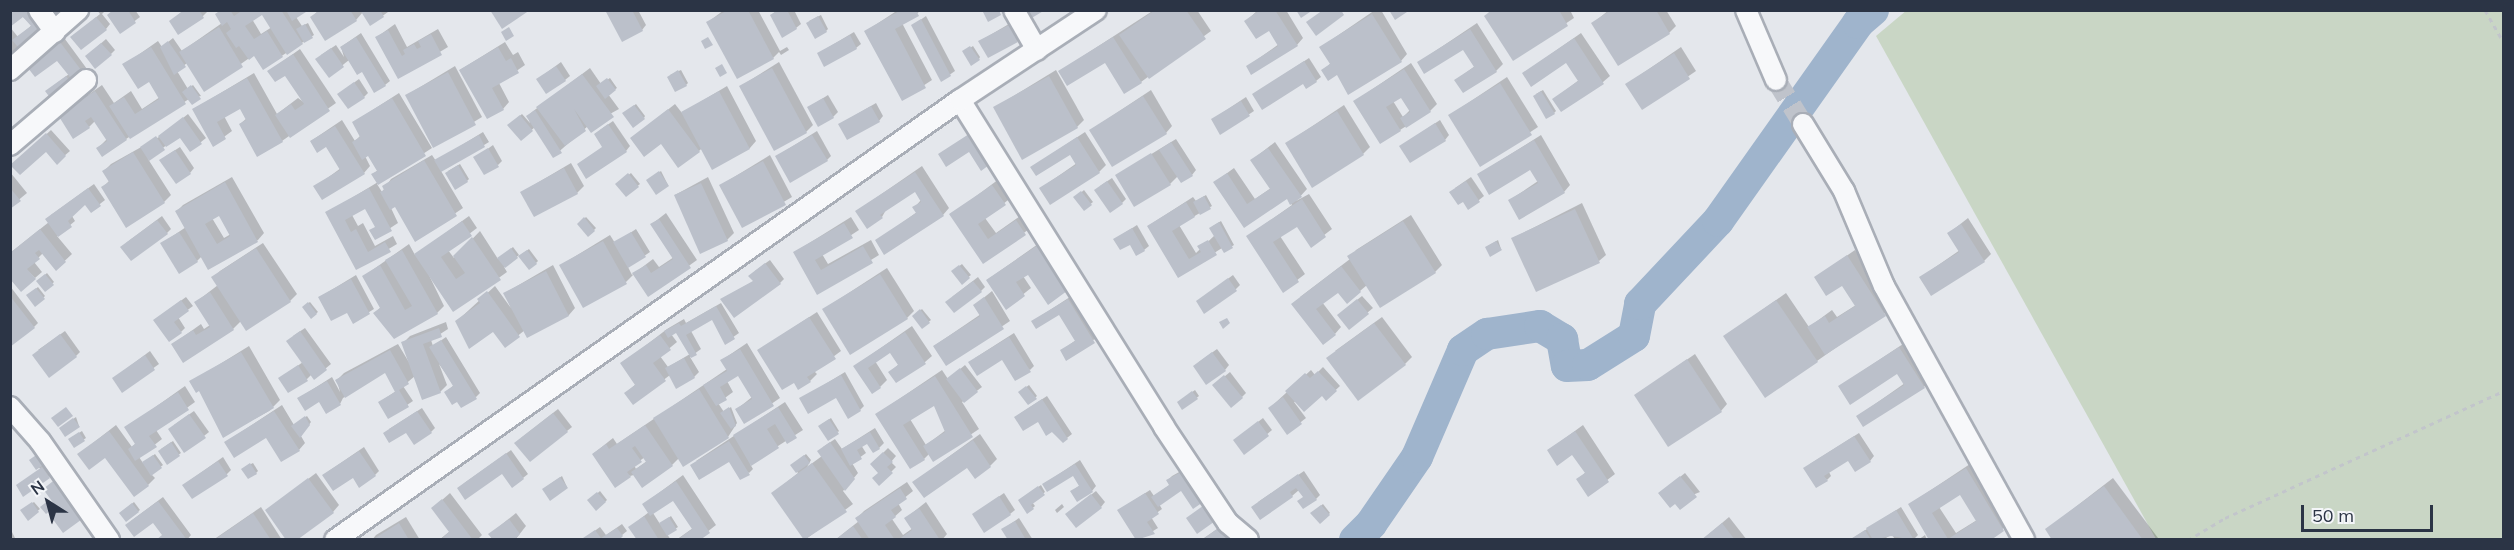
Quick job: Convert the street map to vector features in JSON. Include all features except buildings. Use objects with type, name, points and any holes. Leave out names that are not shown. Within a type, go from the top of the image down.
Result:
[{"type":"street","points":[[39,10],[55,32]]},
{"type":"street","points":[[10,70],[78,10]]},
{"type":"street","points":[[1014,10],[1037,50]]},
{"type":"street","points":[[335,540],[960,100],[1096,10]]},
{"type":"street","points":[[1746,10],[1776,80]]},
{"type":"street","points":[[10,145],[86,80]]},
{"type":"street","points":[[960,100],[1164,427],[1228,523],[1248,540]]},
{"type":"street","points":[[1803,124],[1844,190],[1884,286],[2024,540]]},
{"type":"street","points":[[10,407],[40,441],[109,540]]},
{"type":"path","points":[[2485,10],[2504,43]]},
{"type":"path","points":[[2188,540],[2225,518],[2504,391]]},
{"type":"green space","points":[[1907,10],[2503,11],[2503,539],[2156,539],[1876,36]]},
{"type":"waterway","points":[[1355,540],[1371,524],[1417,457],[1463,350],[1487,334],[1540,326],[1562,339],[1567,366],[1588,365],[1634,336],[1640,304],[1718,221],[1858,23],[1873,10]]},
{"type":"tunnel","points":[[1776,80],[1803,124]]}]
